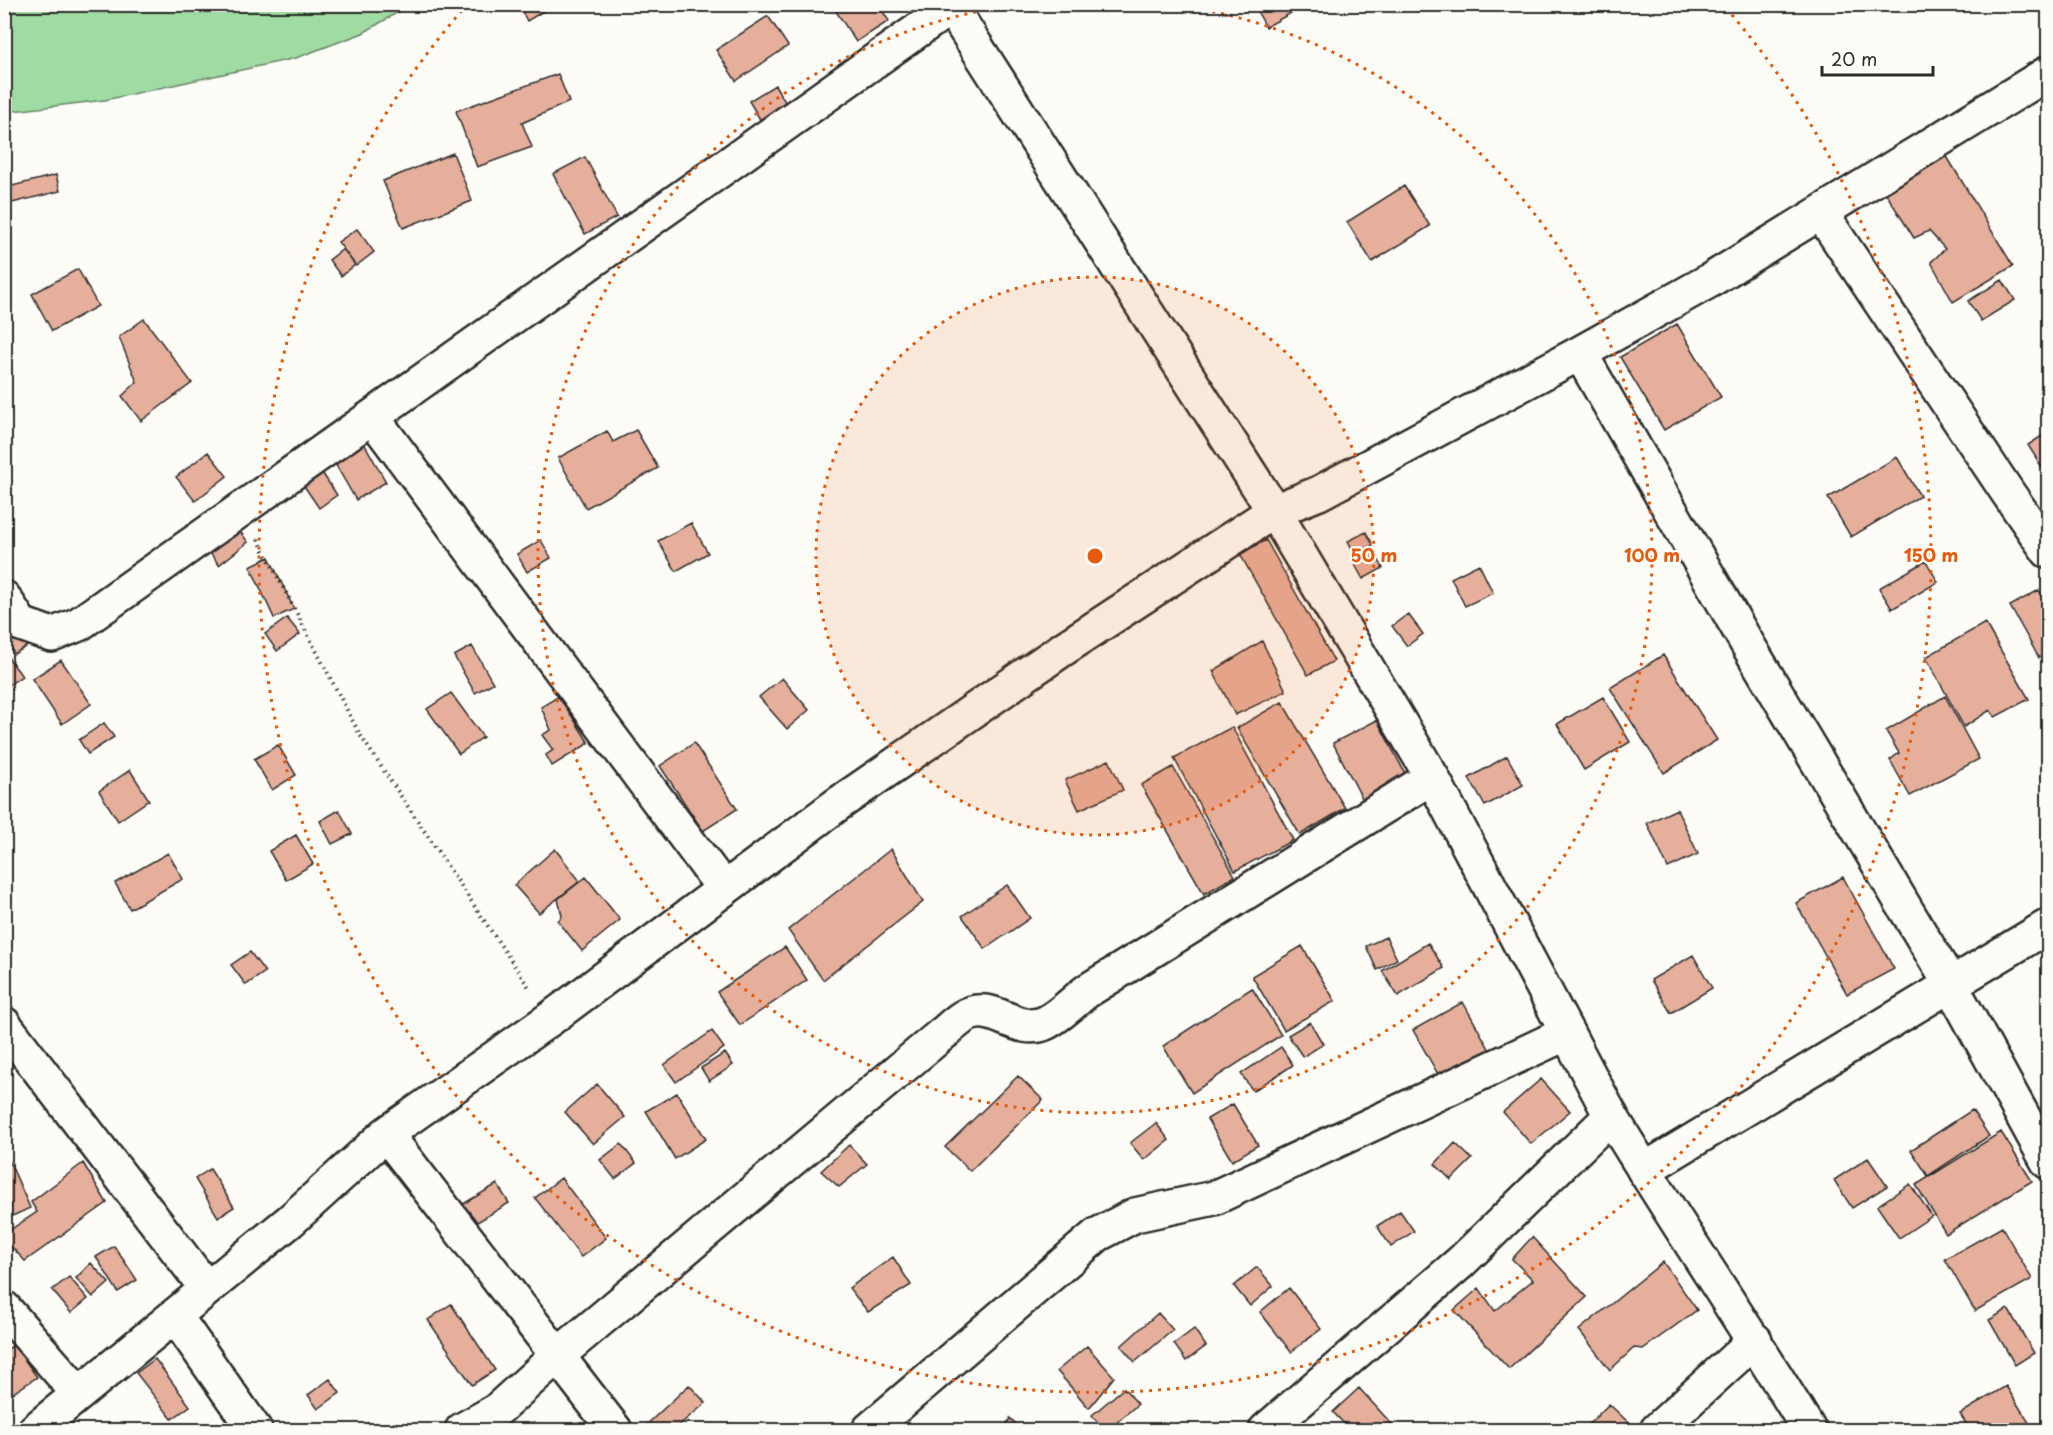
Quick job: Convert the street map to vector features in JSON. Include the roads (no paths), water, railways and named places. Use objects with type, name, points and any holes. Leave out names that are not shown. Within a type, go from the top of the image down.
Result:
[{"type":"street","points":[[4,598],[21,624],[52,635],[79,624],[373,418],[952,5],[1274,511],[1432,777],[1611,1116],[1755,1340],[1809,1431]]},
{"type":"street","points":[[34,1431],[290,1221],[386,1134],[550,1019],[838,804],[1060,651],[1274,511],[1319,493],[1709,281],[2047,78]]},
{"type":"street","points":[[1821,213],[2049,551]]},
{"type":"street","points":[[1580,353],[1755,655],[1951,985],[2049,1162]]},
{"type":"street","points":[[373,418],[724,889]]},
{"type":"street","points":[[462,1431],[496,1411],[557,1356],[970,1013],[986,1011],[1019,1023],[1032,1025],[1044,1023],[1087,991],[1432,777]]},
{"type":"street","points":[[1644,1170],[2049,926]]},
{"type":"street","points":[[4,1024],[207,1289]]},
{"type":"street","points":[[868,1431],[1097,1235],[1135,1215],[1214,1198],[1567,1033]]},
{"type":"street","points":[[1266,1431],[1461,1262],[1611,1116]]},
{"type":"street","points":[[386,1134],[615,1431]]},
{"type":"street","points":[[4,1308],[80,1394]]},
{"type":"street","points":[[175,1316],[255,1431]]},
{"type":"street","points":[[1657,1431],[1755,1340]]}]
